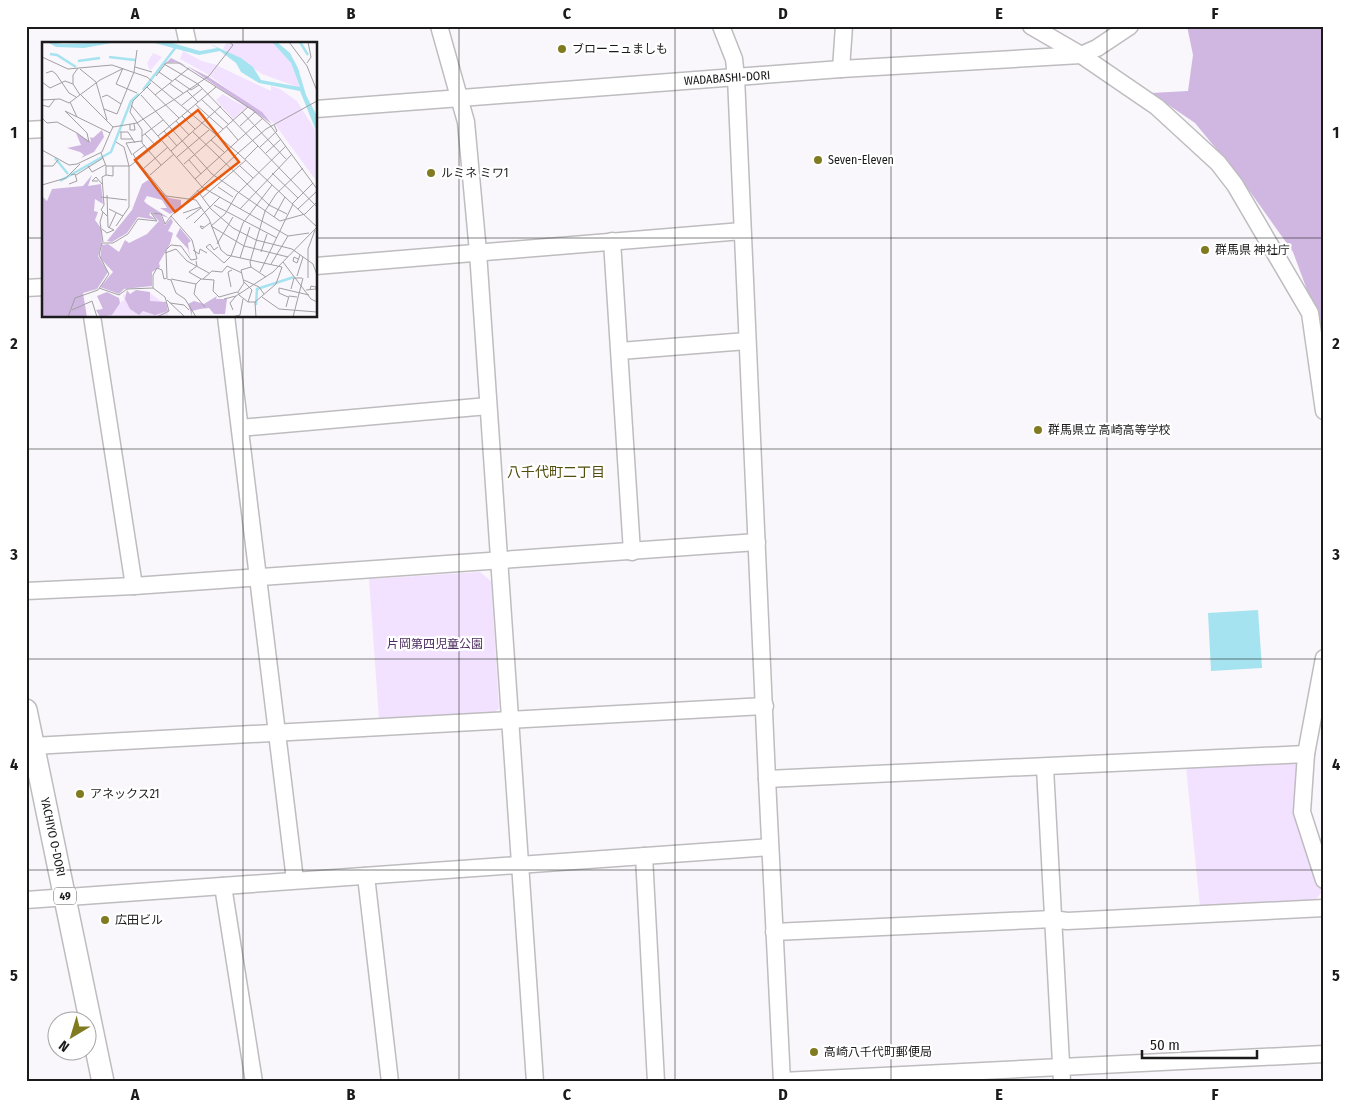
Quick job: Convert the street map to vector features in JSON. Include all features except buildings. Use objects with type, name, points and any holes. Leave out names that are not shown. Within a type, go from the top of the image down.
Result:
[{"type":"main road","name":"YACHIYO O-DORI","points":[[26,710],[103,1082]]},
{"type":"street","points":[[184,26],[188,42]]},
{"type":"street","points":[[440,26],[466,122],[478,252],[535,1082]]},
{"type":"street","points":[[721,26],[734,59],[736,77],[765,706],[766,779],[782,1081],[1062,1075],[1324,1054]]},
{"type":"street","points":[[841,69],[844,26]]},
{"type":"street","points":[[1031,26],[1081,55],[1157,108],[1218,163],[1235,185],[1310,312],[1324,411]]},
{"type":"street","name":"WADABASHI-DORI","points":[[318,109],[841,69],[1081,55],[1097,48],[1130,26]]},
{"type":"street","points":[[26,130],[42,129]]},
{"type":"street","points":[[318,266],[742,231]]},
{"type":"street","points":[[612,241],[632,552]]},
{"type":"street","points":[[26,288],[42,286]]},
{"type":"street","points":[[92,318],[134,586]]},
{"type":"street","points":[[226,318],[295,880]]},
{"type":"street","points":[[620,351],[747,340]]},
{"type":"street","points":[[240,428],[488,406]]},
{"type":"street","points":[[26,591],[134,586],[757,542]]},
{"type":"street","points":[[1324,658],[1306,754],[1302,812],[1324,880]]},
{"type":"street","points":[[33,746],[765,706]]},
{"type":"street","points":[[766,779],[1044,768],[1306,754]]},
{"type":"street","points":[[1044,768],[1062,1075]]},
{"type":"street","points":[[26,900],[66,899],[295,880],[770,847]]},
{"type":"street","points":[[644,856],[656,1082]]},
{"type":"street","points":[[366,876],[390,1082]]},
{"type":"street","points":[[223,886],[254,1082]]},
{"type":"street","points":[[774,932],[1053,919],[1067,921],[1324,908]]},
{"type":"green space","name":"片岡第四児童公園","points":[[480,572],[491,581],[499,708],[495,712],[379,719],[369,579]]},
{"type":"green space","points":[[1294,761],[1300,766],[1309,849],[1322,892],[1313,903],[1200,907],[1186,767]]},
{"type":"shaded area","points":[[1187,26],[1324,26],[1324,336],[1293,252],[1241,179],[1195,123],[1151,93],[1188,91],[1193,55]]},
{"type":"water","points":[[1258,610],[1262,668],[1211,671],[1208,613]]},
{"type":"place","name":"ブローニュましも","points":[[562,49]]},
{"type":"place","name":"Seven-Eleven","points":[[818,160]]},
{"type":"place","name":"ルミネ ミワ1","points":[[431,173]]},
{"type":"place","name":"群馬県 神社庁","points":[[1205,250]]},
{"type":"place","name":"群馬県立 高崎高等学校","points":[[1038,430]]},
{"type":"place","name":"アネックス21","points":[[80,794]]},
{"type":"place","name":"広田ビル","points":[[105,920]]},
{"type":"place","name":"高崎八千代町郵便局","points":[[814,1052]]},
{"type":"district","name":"八千代町二丁目","points":[[556,472]]}]
